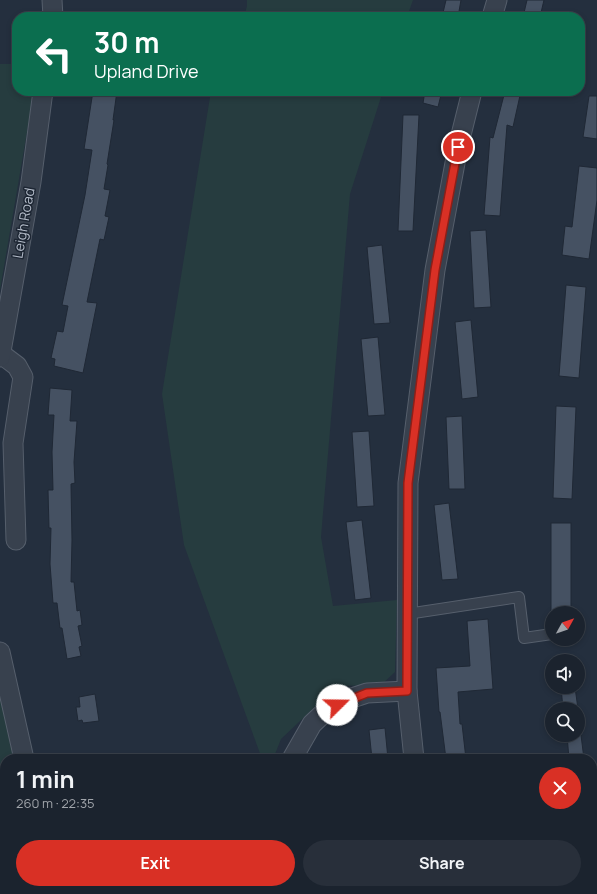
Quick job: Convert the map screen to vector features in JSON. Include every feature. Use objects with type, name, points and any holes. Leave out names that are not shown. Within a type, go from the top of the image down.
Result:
[{"type":"street","points":[[52,0],[53,12]]},
{"type":"street","points":[[493,12],[497,0]]},
{"type":"street","name":"Leigh Road","points":[[16,540],[13,443],[23,377],[16,366],[0,355],[31,182],[41,96]]},
{"type":"street","points":[[413,754],[407,691],[408,483],[435,270],[458,147],[471,96]]},
{"type":"street","points":[[0,652],[23,754]]},
{"type":"street","points":[[295,754],[312,724],[328,709],[346,700],[367,693],[407,691]]},
{"type":"lane","points":[[407,614],[519,597],[524,638],[545,635]]},
{"type":"green space","points":[[247,0],[413,0],[409,12],[245,12]]},
{"type":"green space","points":[[0,64],[12,64],[12,96],[33,96],[0,290]]},
{"type":"green space","points":[[210,96],[381,96],[350,194],[321,537],[333,606],[397,600],[395,672],[381,685],[337,686],[281,739],[275,754],[260,754],[184,545],[162,394]]},
{"type":"green space","points":[[0,690],[16,754],[0,754]]},
{"type":"building","points":[[446,0],[461,0],[459,12],[443,12]]},
{"type":"building","points":[[527,0],[544,0],[541,12],[524,12]]},
{"type":"building","points":[[92,96],[116,96],[104,189],[110,190],[105,216],[109,217],[104,240],[100,239],[87,302],[97,303],[83,373],[54,366],[55,359],[51,358],[57,331],[63,332],[68,306],[62,305],[85,195],[92,150],[84,149]]},
{"type":"building","points":[[424,96],[441,96],[438,107],[423,103]]},
{"type":"building","points":[[504,96],[520,96],[513,127],[507,125],[500,216],[484,215],[490,137],[493,138]]},
{"type":"building","points":[[589,96],[597,96],[597,139],[583,137]]},
{"type":"building","points":[[403,115],[419,115],[413,231],[398,231]]},
{"type":"building","points":[[579,166],[597,168],[597,200],[589,259],[562,255],[565,226],[572,227]]},
{"type":"building","points":[[486,230],[491,307],[474,308],[470,231]]},
{"type":"building","points":[[382,245],[390,323],[374,324],[367,247]]},
{"type":"building","points":[[566,285],[586,287],[579,378],[559,376]]},
{"type":"building","points":[[471,320],[478,397],[462,399],[455,322]]},
{"type":"building","points":[[378,337],[385,415],[368,416],[361,339]]},
{"type":"building","points":[[50,388],[72,390],[70,421],[77,421],[74,462],[75,483],[71,484],[71,582],[74,582],[77,611],[80,610],[82,625],[78,626],[82,646],[79,647],[81,656],[67,659],[62,628],[60,628],[57,603],[53,603],[50,564],[51,528],[49,528],[48,490],[53,490],[52,452],[54,415],[48,415]]},
{"type":"building","points":[[556,406],[576,407],[572,499],[553,498]]},
{"type":"building","points":[[462,416],[465,489],[449,489],[446,417]]},
{"type":"building","points":[[369,431],[374,506],[357,507],[352,432]]},
{"type":"building","points":[[449,503],[458,579],[442,580],[434,505]]},
{"type":"building","points":[[362,520],[371,598],[355,600],[346,522]]},
{"type":"building","points":[[551,523],[571,523],[571,606],[551,606]]},
{"type":"building","points":[[488,619],[493,689],[458,692],[460,724],[462,724],[465,754],[445,754],[439,712],[436,668],[470,666],[467,621]]},
{"type":"building","points":[[95,694],[99,721],[83,723],[82,720],[78,721],[76,707],[80,707],[79,697]]},
{"type":"building","points":[[562,694],[576,694],[577,702],[562,702]]},
{"type":"building","points":[[385,728],[388,754],[371,754],[369,730]]},
{"type":"building","points":[[568,742],[582,742],[583,754],[569,754]]},
{"type":"route","points":[[337,705],[346,700],[367,693],[407,691],[408,483],[435,270],[458,147]]}]
